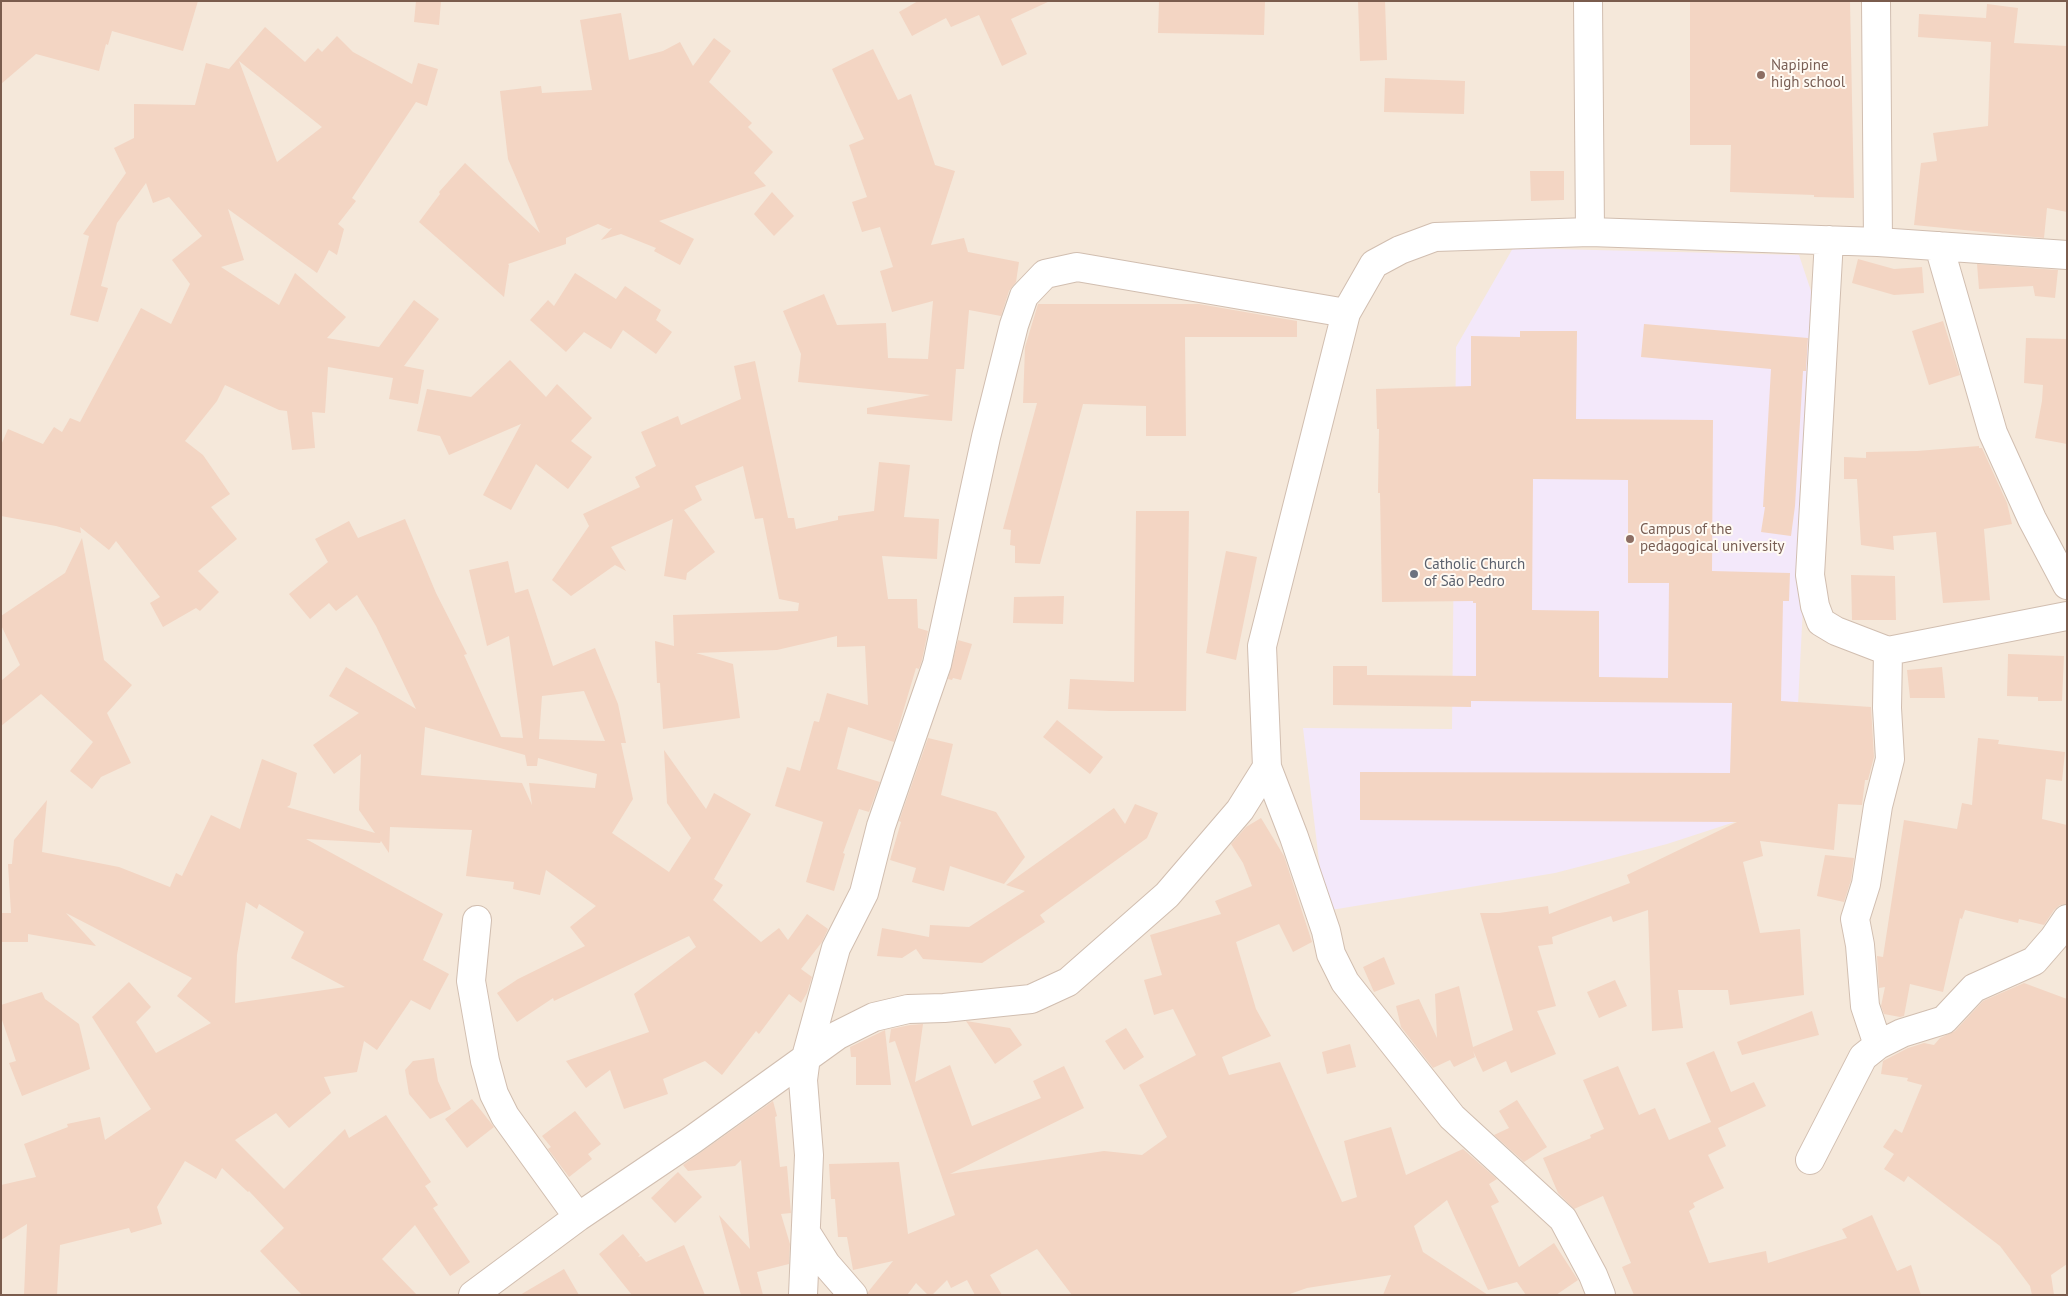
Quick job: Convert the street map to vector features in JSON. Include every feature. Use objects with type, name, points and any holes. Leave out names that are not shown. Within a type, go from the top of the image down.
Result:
[{"type":"street","points":[[1588,1],[1590,232]]},
{"type":"street","points":[[1876,1],[1878,242]]},
{"type":"street","points":[[1601,1295],[1562,1218],[1452,1118],[1345,982],[1331,954],[1326,931],[1294,837],[1267,767],[1262,646],[1346,313],[1374,264],[1400,250],[1435,237],[1590,232],[1878,242],[2067,255]]},
{"type":"street","points":[[1829,240],[1810,575],[1814,606],[1821,622],[1836,631],[1888,651],[2067,616]]},
{"type":"street","points":[[1939,246],[1993,433],[2032,519],[2067,586]]},
{"type":"street","points":[[803,1295],[809,1155],[803,1080],[806,1057],[836,948],[864,893],[881,826],[937,664],[986,437],[1014,325],[1024,296],[1045,274],[1077,267],[1346,313]]},
{"type":"street","points":[[1878,1046],[1865,1006],[1860,945],[1855,919],[1866,884],[1878,806],[1890,759],[1887,708],[1888,651]]},
{"type":"street","points":[[473,1295],[578,1218],[692,1140],[838,1035],[874,1017],[908,1010],[1032,1000],[1068,982],[1167,895],[1240,810],[1267,767]]},
{"type":"street","points":[[1810,1160],[1863,1057],[1878,1046],[1902,1033],[1944,1020],[1974,988],[2034,961],[2054,938],[2067,919]]},
{"type":"street","points":[[477,920],[471,981],[485,1061],[494,1094],[505,1116],[578,1218]]},
{"type":"street","points":[[807,1234],[826,1264],[853,1295]]},
{"type":"shaded area","points":[[1,1],[2067,1],[2067,1295],[1,1295]]},
{"type":"shaded area","name":"Campus of the pedagogical university","points":[[1513,248],[1799,255],[1814,300],[1816,350],[1793,803],[1667,844],[1555,873],[1325,911],[1303,728],[1452,729],[1456,347]]},
{"type":"building","points":[[1,1],[198,1],[183,51],[112,31],[108,45],[106,44],[99,71],[36,54],[1,84]]},
{"type":"building","points":[[416,1],[441,1],[439,25],[414,22]]},
{"type":"building","points":[[918,1],[1050,1],[1011,19],[1027,54],[1002,66],[979,15],[951,27],[946,18],[912,36],[899,12]]},
{"type":"building","points":[[1159,1],[1265,1],[1264,35],[1158,33]]},
{"type":"building","points":[[1358,1],[1385,1],[1387,60],[1360,61]]},
{"type":"building","points":[[1690,1],[1850,1],[1854,198],[1730,192],[1731,145],[1690,145]]},
{"type":"building","points":[[1987,4],[2018,8],[2014,43],[2067,46],[2067,212],[2047,208],[2044,238],[1914,225],[1921,163],[1937,161],[1933,133],[1988,126],[1991,42],[1918,37],[1919,14],[1986,18]]},
{"type":"building","points":[[621,13],[629,60],[663,51],[680,42],[693,66],[714,38],[731,51],[709,82],[752,123],[748,127],[773,152],[754,173],[766,186],[659,221],[694,239],[680,265],[654,251],[656,248],[621,234],[601,240],[612,228],[609,229],[598,224],[566,238],[566,244],[508,264],[504,297],[419,222],[440,194],[439,192],[465,163],[540,233],[508,159],[500,91],[541,86],[542,93],[592,90],[580,20]]},
{"type":"building","points":[[265,27],[305,62],[318,48],[322,52],[337,36],[353,52],[412,84],[418,63],[438,69],[427,106],[416,102],[352,198],[356,201],[338,224],[344,229],[337,255],[329,250],[317,273],[228,209],[244,260],[221,267],[279,305],[295,273],[346,317],[327,338],[379,347],[414,300],[439,319],[404,366],[424,370],[418,404],[389,399],[393,378],[328,367],[325,413],[312,412],[315,448],[292,450],[287,411],[279,410],[225,385],[217,401],[185,441],[203,455],[230,494],[211,507],[237,539],[198,571],[219,592],[200,611],[196,608],[163,627],[150,603],[160,597],[116,541],[109,550],[80,527],[81,533],[56,526],[1,516],[1,445],[8,429],[43,444],[54,427],[62,432],[70,418],[80,422],[141,308],[171,324],[190,284],[172,260],[202,236],[169,197],[153,203],[146,183],[117,223],[101,286],[108,288],[98,322],[70,315],[89,236],[83,234],[126,173],[114,148],[134,138],[134,104],[195,105],[206,63],[229,69]],"holes":[[[239,61],[322,127],[277,162]]]},
{"type":"building","points":[[873,49],[898,100],[911,94],[935,165],[955,171],[931,245],[964,238],[968,252],[1019,262],[1016,282],[1009,291],[1001,316],[969,310],[964,369],[956,369],[952,421],[867,414],[867,408],[930,395],[798,382],[801,354],[783,311],[824,294],[837,325],[886,323],[888,358],[928,359],[933,301],[892,312],[880,271],[893,267],[880,227],[862,232],[852,202],[867,197],[849,145],[864,139],[832,69]]},
{"type":"building","points":[[1385,78],[1465,81],[1464,114],[1384,112]]},
{"type":"building","points":[[1530,171],[1564,171],[1564,200],[1531,201]]},
{"type":"building","points":[[772,192],[794,216],[774,236],[754,214]]},
{"type":"building","points":[[1858,259],[1894,269],[1922,267],[1924,293],[1894,295],[1852,283]]},
{"type":"building","points":[[1977,264],[2058,270],[2055,298],[2035,296],[2033,286],[1979,289]]},
{"type":"building","points":[[575,273],[616,299],[625,286],[661,310],[656,320],[672,332],[656,354],[623,330],[611,349],[584,332],[566,352],[530,320],[548,300],[554,306]]},
{"type":"building","points":[[1038,304],[1199,304],[1297,321],[1297,337],[1185,337],[1186,436],[1146,436],[1146,406],[1083,404],[1040,564],[1015,563],[1015,546],[1010,545],[1011,530],[1003,529],[1037,403],[1023,403],[1025,347]]},
{"type":"building","points":[[1943,321],[1960,375],[1929,385],[1912,331]]},
{"type":"building","points":[[1644,324],[1808,338],[1806,371],[1803,371],[1795,506],[1791,536],[1761,532],[1765,507],[1763,507],[1771,369],[1641,357]]},
{"type":"building","points":[[1520,331],[1577,331],[1576,419],[1713,420],[1712,571],[1790,573],[1789,601],[1783,601],[1781,701],[1871,707],[1874,757],[1868,780],[1865,780],[1862,805],[1838,804],[1834,850],[1760,841],[1763,856],[1743,862],[1760,933],[1800,929],[1804,995],[1730,1005],[1728,990],[1678,990],[1683,1028],[1652,1031],[1648,910],[1613,922],[1611,916],[1552,937],[1553,944],[1538,946],[1556,1006],[1537,1011],[1556,1054],[1511,1073],[1506,1061],[1483,1072],[1473,1051],[1475,1057],[1454,1067],[1450,1060],[1433,1068],[1401,1027],[1396,1006],[1419,999],[1437,1038],[1435,994],[1459,986],[1473,1047],[1513,1030],[1480,913],[1499,913],[1548,906],[1549,914],[1630,883],[1627,875],[1737,822],[1360,820],[1360,772],[1730,773],[1732,703],[1471,701],[1471,707],[1333,705],[1333,666],[1367,666],[1367,675],[1476,676],[1476,603],[1473,603],[1473,601],[1382,602],[1380,493],[1378,493],[1379,429],[1377,429],[1376,389],[1471,386],[1471,336],[1520,337]],"holes":[[[1533,479],[1628,480],[1628,583],[1669,583],[1668,678],[1599,677],[1599,611],[1532,610]]]},
{"type":"building","points":[[2026,338],[2067,339],[2067,444],[2035,438],[2043,385],[2024,383]]},
{"type":"building","points":[[510,360],[546,397],[557,384],[592,418],[571,441],[592,457],[568,489],[536,464],[511,510],[483,495],[521,424],[449,455],[440,436],[417,431],[427,389],[471,397]]},
{"type":"building","points":[[755,361],[788,518],[794,518],[796,529],[838,520],[838,516],[874,511],[879,462],[910,465],[904,517],[939,519],[937,559],[882,556],[888,599],[917,599],[918,628],[928,631],[922,660],[919,669],[916,668],[894,742],[848,727],[837,769],[880,782],[869,812],[859,809],[843,853],[845,854],[834,891],[806,882],[823,822],[775,806],[787,767],[800,771],[814,721],[819,722],[827,693],[868,705],[865,646],[837,647],[837,636],[777,650],[696,653],[733,664],[740,718],[663,729],[660,683],[657,683],[655,641],[674,646],[673,615],[798,611],[799,603],[779,599],[763,518],[755,519],[743,466],[695,486],[702,500],[684,510],[715,552],[687,573],[686,580],[664,576],[673,519],[611,547],[626,571],[615,565],[571,596],[552,580],[589,526],[583,514],[640,487],[635,477],[656,466],[641,432],[678,416],[681,425],[741,399],[734,366]]},
{"type":"building","points":[[1979,446],[1979,448],[1982,448],[2007,503],[2012,524],[1984,529],[1990,600],[1943,603],[1936,532],[1893,536],[1894,550],[1861,545],[1857,479],[1844,479],[1844,457],[1866,458],[1866,452],[1917,451]]},
{"type":"building","points":[[1136,511],[1189,511],[1186,711],[1068,709],[1070,679],[1134,682]]},
{"type":"building","points":[[405,519],[436,593],[467,654],[464,655],[501,737],[523,738],[509,636],[487,646],[469,570],[508,561],[515,593],[528,589],[553,666],[595,648],[618,704],[626,743],[621,743],[633,799],[612,833],[669,872],[691,838],[667,803],[664,750],[706,809],[714,793],[751,814],[714,879],[723,885],[713,900],[761,942],[779,928],[788,940],[807,914],[828,929],[822,942],[801,969],[812,977],[807,993],[801,1003],[789,994],[759,1034],[756,1031],[722,1075],[705,1061],[663,1079],[668,1094],[624,1109],[610,1070],[586,1088],[566,1061],[649,1032],[634,994],[696,947],[689,936],[554,1001],[553,998],[517,1022],[497,993],[518,979],[585,946],[570,927],[596,906],[546,870],[540,895],[513,889],[514,882],[466,876],[472,830],[390,827],[389,853],[381,841],[380,843],[306,839],[443,914],[423,960],[449,974],[430,1010],[411,1000],[377,1050],[364,1041],[357,1072],[324,1077],[331,1093],[289,1128],[276,1113],[235,1140],[284,1189],[345,1129],[349,1138],[386,1115],[431,1182],[425,1186],[438,1205],[433,1208],[470,1262],[450,1276],[415,1225],[382,1259],[417,1295],[302,1295],[260,1251],[284,1228],[249,1191],[222,1168],[216,1179],[185,1161],[157,1207],[162,1224],[131,1233],[129,1228],[60,1245],[57,1295],[24,1295],[27,1224],[1,1240],[1,1185],[36,1177],[24,1144],[68,1127],[67,1124],[100,1117],[105,1140],[151,1109],[92,1017],[129,982],[151,1007],[136,1022],[156,1053],[211,1023],[177,996],[192,978],[66,913],[96,946],[28,934],[28,942],[1,942],[1,913],[11,913],[8,864],[12,864],[14,840],[47,800],[42,852],[119,867],[170,887],[176,873],[182,876],[211,815],[240,829],[262,759],[297,773],[290,805],[287,807],[375,833],[359,810],[361,754],[334,774],[313,745],[359,713],[329,696],[346,667],[416,709],[376,626],[357,595],[336,611],[329,603],[310,619],[289,594],[328,562],[315,539],[349,521],[358,538]],"holes":[[[584,691],[605,741],[539,739],[542,696]],[[425,727],[525,755],[527,766],[537,766],[538,758],[597,774],[595,788],[529,783],[532,805],[522,783],[421,775]],[[246,902],[257,909],[259,904],[304,932],[291,958],[345,987],[235,1003],[237,955]]]},
{"type":"building","points":[[82,538],[104,660],[132,685],[107,713],[131,763],[101,777],[92,789],[70,771],[93,742],[41,694],[1,726],[1,681],[20,665],[1,625],[1,616],[65,573]]},
{"type":"building","points":[[1226,551],[1257,557],[1236,660],[1206,653]]},
{"type":"building","points":[[1851,575],[1895,576],[1896,620],[1852,620]]},
{"type":"building","points":[[1064,596],[1063,624],[1013,623],[1014,597]]},
{"type":"building","points":[[958,640],[972,644],[961,680],[953,678],[952,680],[948,679]]},
{"type":"building","points":[[2008,654],[2064,656],[2062,701],[2038,701],[2038,697],[2007,696]]},
{"type":"building","points":[[1942,667],[1945,698],[1910,698],[1907,670]]},
{"type":"building","points":[[1057,720],[1103,757],[1090,774],[1043,737]]},
{"type":"building","points":[[928,738],[953,744],[941,795],[996,812],[1025,857],[1004,884],[950,866],[944,891],[912,882],[916,868],[890,860],[901,822],[899,821]]},
{"type":"building","points":[[1978,738],[1999,740],[1998,744],[2065,752],[2062,781],[2046,779],[2042,819],[2067,825],[2067,904],[2060,905],[2054,910],[2044,925],[2019,919],[2018,923],[1965,910],[1962,919],[1960,918],[1943,992],[1910,984],[1904,1016],[1884,1014],[1881,1006],[1885,987],[1879,988],[1877,956],[1883,957],[1904,820],[1957,829],[1962,803],[1972,805]]},
{"type":"building","points":[[1135,804],[1158,813],[1147,838],[1040,915],[1045,922],[982,963],[923,959],[916,949],[902,958],[877,956],[882,928],[929,937],[930,925],[969,927],[1025,891],[1006,885],[1114,808],[1125,824]]},
{"type":"building","points":[[1261,818],[1284,856],[1312,942],[1293,952],[1279,924],[1236,942],[1256,1009],[1271,1036],[1222,1057],[1229,1075],[1280,1062],[1342,1202],[1357,1197],[1344,1141],[1391,1127],[1406,1175],[1463,1149],[1497,1179],[1489,1184],[1499,1202],[1491,1206],[1519,1267],[1554,1243],[1578,1280],[1556,1295],[1526,1295],[1517,1282],[1488,1290],[1447,1200],[1414,1226],[1423,1252],[1488,1295],[1383,1295],[1391,1275],[1307,1288],[1287,1295],[1072,1295],[1037,1249],[990,1275],[1002,1295],[975,1295],[967,1280],[951,1288],[947,1280],[932,1295],[928,1295],[916,1283],[907,1295],[868,1295],[868,1292],[893,1261],[853,1270],[847,1237],[838,1237],[835,1199],[831,1199],[829,1164],[899,1162],[908,1234],[955,1215],[895,1041],[889,1043],[891,1029],[923,1024],[915,1082],[950,1065],[972,1126],[1041,1098],[1033,1081],[1064,1066],[1084,1108],[950,1174],[1104,1151],[1142,1155],[1167,1137],[1139,1085],[1196,1055],[1173,1009],[1154,1015],[1144,980],[1162,975],[1150,935],[1221,914],[1215,901],[1252,886],[1243,863],[1231,844],[1246,827]]},
{"type":"building","points":[[1825,855],[1854,858],[1851,880],[1844,902],[1817,896]]},
{"type":"building","points":[[1384,957],[1395,984],[1374,992],[1363,967]]},
{"type":"building","points":[[1615,980],[1627,1006],[1599,1018],[1587,992]]},
{"type":"building","points":[[2024,983],[2067,999],[2067,1264],[2051,1275],[2054,1295],[2032,1295],[2030,1286],[2000,1246],[1908,1176],[1904,1182],[1884,1169],[1894,1154],[1883,1147],[1895,1129],[1902,1133],[1922,1085],[1907,1081],[1908,1078],[1881,1074],[1883,1061],[1908,1048],[1924,1043],[1934,1045],[1940,1038],[1955,1031],[1983,1001]]},
{"type":"building","points":[[42,992],[45,999],[79,1024],[90,1069],[22,1096],[9,1063],[16,1061],[1,1017],[1,1005]]},
{"type":"building","points":[[1812,1011],[1819,1035],[1742,1055],[1737,1042]]},
{"type":"building","points":[[966,1021],[1010,1028],[1022,1045],[995,1064]]},
{"type":"building","points":[[1126,1028],[1144,1057],[1124,1070],[1105,1041]]},
{"type":"building","points":[[885,1030],[891,1085],[856,1085],[856,1057],[851,1057],[850,1047]]},
{"type":"building","points":[[1350,1044],[1356,1067],[1327,1074],[1322,1052]]},
{"type":"building","points":[[1714,1051],[1731,1092],[1754,1082],[1766,1106],[1718,1128],[1726,1146],[1708,1155],[1724,1188],[1693,1203],[1695,1207],[1689,1211],[1709,1263],[1766,1251],[1768,1263],[1847,1238],[1842,1229],[1872,1215],[1897,1271],[1911,1265],[1921,1295],[1634,1295],[1622,1267],[1631,1263],[1603,1196],[1574,1209],[1558,1193],[1543,1158],[1591,1138],[1590,1135],[1604,1129],[1583,1080],[1618,1066],[1639,1115],[1655,1108],[1669,1140],[1711,1122],[1686,1063]]},
{"type":"building","points":[[434,1058],[438,1081],[451,1109],[430,1119],[409,1094],[405,1070],[413,1061]]},
{"type":"building","points":[[472,1099],[494,1127],[467,1148],[445,1119]]},
{"type":"building","points":[[1517,1100],[1547,1147],[1524,1162],[1494,1135],[1509,1128],[1499,1111]]},
{"type":"building","points":[[773,1101],[777,1116],[775,1117],[780,1167],[787,1166],[791,1213],[781,1214],[790,1244],[789,1264],[757,1272],[763,1295],[741,1295],[719,1215],[750,1249],[741,1160],[735,1166],[688,1171],[683,1165]]},
{"type":"building","points":[[575,1111],[601,1144],[588,1154],[592,1159],[569,1177],[548,1149],[551,1147],[542,1136]]},
{"type":"building","points":[[678,1172],[702,1197],[675,1223],[651,1198]]},
{"type":"building","points":[[623,1234],[640,1255],[638,1257],[641,1256],[646,1262],[684,1245],[705,1295],[632,1295],[599,1254]]},
{"type":"building","points":[[564,1269],[579,1295],[520,1295]]},
{"type":"place","name":"Napipine high school","points":[[1761,75]]},
{"type":"place","name":"Campus of the pedagogical university","points":[[1630,539]]},
{"type":"place","name":"Catholic Church of São Pedro","points":[[1414,574]]}]
